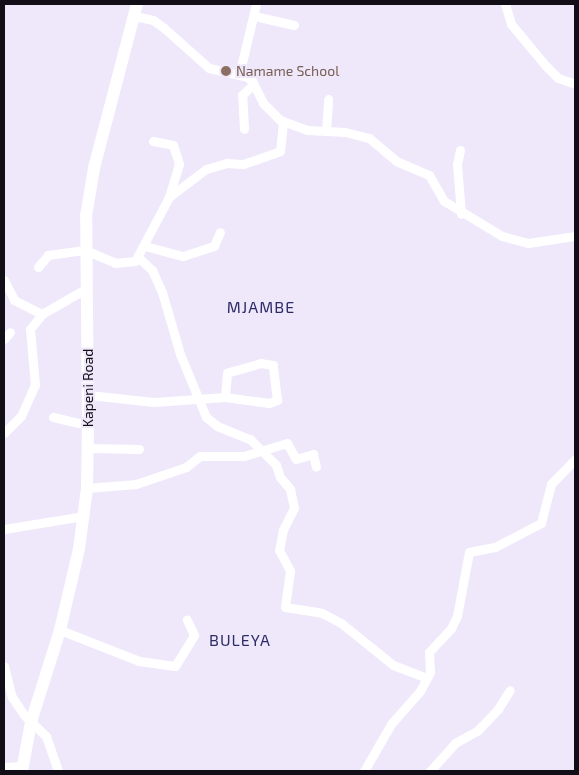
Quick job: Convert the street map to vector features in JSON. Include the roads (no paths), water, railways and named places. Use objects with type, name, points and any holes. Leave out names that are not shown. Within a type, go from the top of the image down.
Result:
[{"type":"main road","name":"Kapeni Road","points":[[22,769],[31,722],[60,630],[79,549],[87,488],[88,395],[85,250],[90,185],[135,10]]},
{"type":"street","points":[[256,4],[240,69],[254,84],[263,103],[283,121],[307,130],[365,136],[386,149],[396,161],[429,175],[441,198],[461,214],[502,236],[533,243],[575,236]]},
{"type":"street","points":[[505,4],[511,24],[546,66],[558,78],[575,84]]},
{"type":"street","points":[[135,10],[164,28],[208,68],[245,76]]},
{"type":"street","points":[[254,16],[294,25]]},
{"type":"street","points":[[244,129],[242,95],[254,84]]},
{"type":"street","points":[[326,131],[328,99]]},
{"type":"street","points":[[169,197],[206,169],[227,163],[243,164],[280,151],[283,121]]},
{"type":"street","points":[[38,267],[48,255],[85,250],[115,263],[128,264],[139,258],[169,197],[179,164],[173,145],[153,141]]},
{"type":"street","points":[[460,150],[457,164],[461,214]]},
{"type":"street","points":[[145,246],[183,256],[214,246],[220,232]]},
{"type":"street","points":[[139,258],[152,270],[162,292],[177,347],[210,421],[249,438],[276,465],[280,477],[294,497],[294,508],[283,530],[279,550],[290,571],[285,607],[322,613],[341,624],[393,665],[427,678]]},
{"type":"street","points":[[4,280],[14,300],[42,314]]},
{"type":"street","points":[[4,433],[22,416],[35,386],[30,329],[42,314],[86,288]]},
{"type":"street","points":[[88,395],[136,401],[200,400],[225,397],[269,403],[277,400],[272,365],[261,363],[227,373],[225,397]]},
{"type":"street","points":[[53,417],[88,425]]},
{"type":"street","points":[[87,488],[144,481],[186,467],[200,456],[244,456],[290,444],[296,459],[313,454],[316,467]]},
{"type":"street","points":[[88,448],[140,449]]},
{"type":"street","points":[[364,771],[386,732],[427,678],[429,652],[451,628],[457,616],[469,552],[495,547],[541,523],[550,484],[575,459]]},
{"type":"street","points":[[4,528],[83,516]]},
{"type":"street","points":[[60,630],[138,661],[175,666],[194,635],[187,620]]},
{"type":"street","points":[[4,666],[12,696],[31,722],[46,736],[58,771]]},
{"type":"street","points":[[430,771],[455,743],[477,731],[498,709],[510,690]]},
{"type":"street","points":[[4,767],[22,769]]},
{"type":"place","name":"Namame School","points":[[226,71]]},
{"type":"district","name":"MJAMBE","points":[[261,307]]},
{"type":"district","name":"BULEYA","points":[[240,640]]}]
